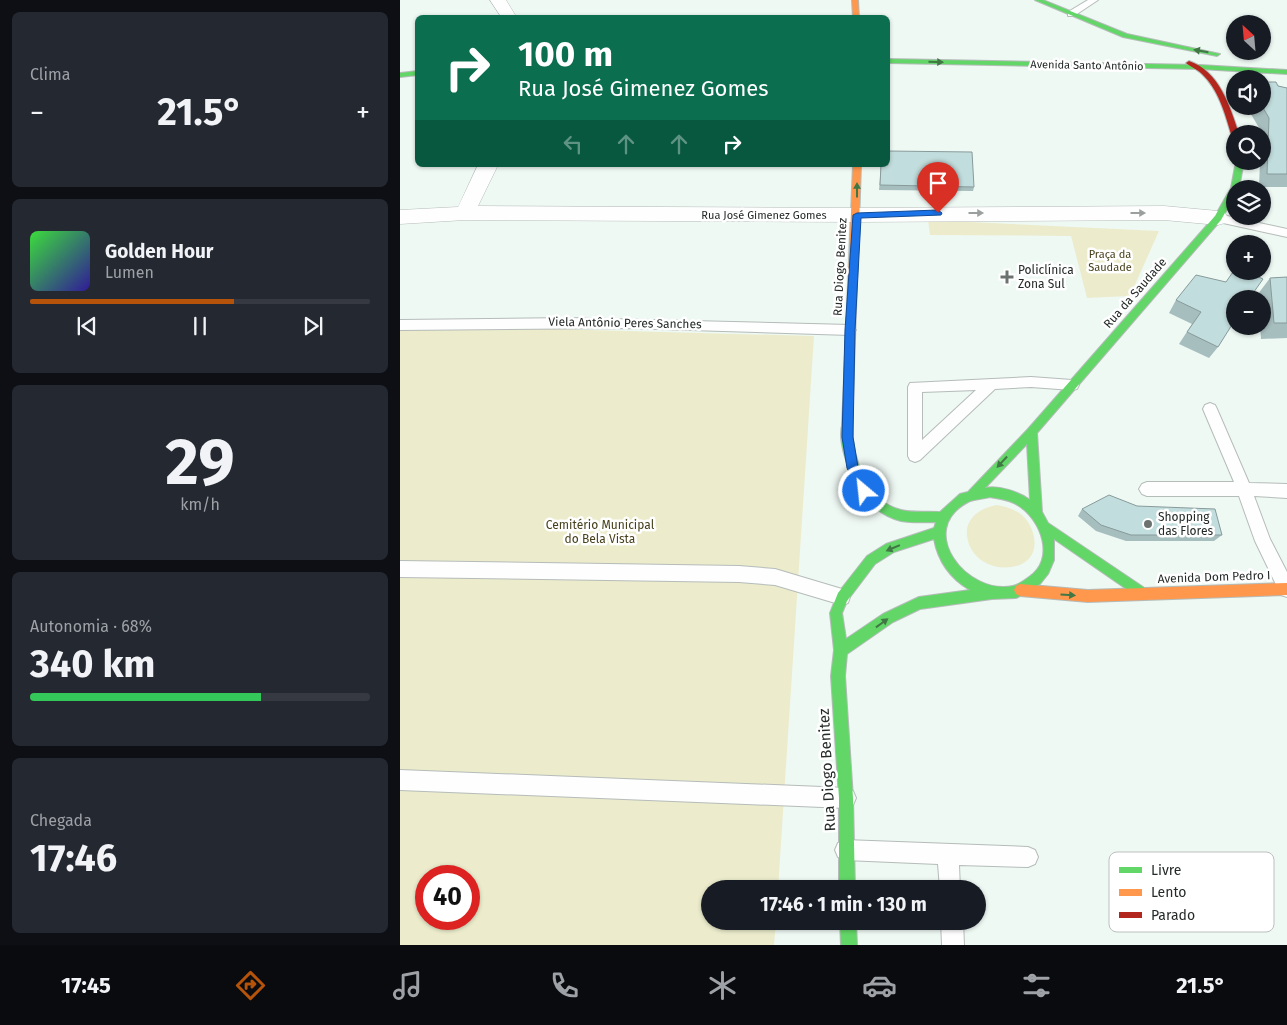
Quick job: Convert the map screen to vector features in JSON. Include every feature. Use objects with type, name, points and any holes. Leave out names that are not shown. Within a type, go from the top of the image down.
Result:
[{"type":"street","points":[[498,0],[508,15]]},
{"type":"street","points":[[855,0],[856,15]]},
{"type":"street","points":[[1038,0],[1126,40],[1200,67],[1210,81],[1233,125]]},
{"type":"street","points":[[1126,40],[1286,66]]},
{"type":"street","points":[[1100,65],[1118,55]]},
{"type":"street","name":"Avenida Santo Antônio","points":[[890,61],[1200,67],[1286,66]]},
{"type":"street","points":[[400,75],[415,73]]},
{"type":"street","points":[[465,213],[487,167]]},
{"type":"street","name":"Rua Diogo Benitez","points":[[857,167],[857,215],[850,330],[848,437],[852,468],[864,491],[880,505],[897,514],[942,517]]},
{"type":"street","name":"Rua da Saudade","points":[[973,493],[1032,432],[1218,218],[1235,188],[1238,170]]},
{"type":"street","name":"Rua José Gimenez Gomes","points":[[400,217],[465,213],[857,215],[1164,213],[1218,218]]},
{"type":"street","points":[[1032,432],[1036,513]]},
{"type":"street","points":[[841,650],[888,618],[919,603],[1020,590],[1032,584],[1043,573],[1050,558],[1050,542],[1046,527],[1036,513],[1023,502],[1007,495],[990,492],[973,493],[959,499],[942,517],[939,545],[945,562],[957,576],[973,587],[992,593]]},
{"type":"street","name":"Avenida Dom Pedro I","points":[[1046,527],[1142,593]]},
{"type":"street","name":"Rua Diogo Benitez","points":[[847,880],[846,798],[838,676],[841,650],[836,613],[842,597],[871,560],[890,548],[939,532]]},
{"type":"street","name":"Avenida Dom Pedro I","points":[[1020,590],[1088,596],[1287,589]]},
{"type":"street","points":[[848,930],[849,945]]},
{"type":"lane","points":[[1071,14],[1094,0]]},
{"type":"lane","points":[[1218,218],[1287,233]]},
{"type":"lane","name":"Viela Antônio Peres Sanches","points":[[400,325],[503,321],[722,325],[850,330]]},
{"type":"lane","points":[[991,384],[915,456],[914,387],[1031,382],[1072,385]]},
{"type":"lane","points":[[1210,409],[1244,489],[1263,541],[1287,589]]},
{"type":"lane","points":[[1147,489],[1287,491]]},
{"type":"lane","points":[[400,569],[739,574],[775,577],[842,597]]},
{"type":"lane","points":[[400,780],[846,798]]},
{"type":"lane","points":[[845,850],[1028,857]]},
{"type":"lane","points":[[948,854],[949,880]]},
{"type":"lane","points":[[952,930],[953,945]]},
{"type":"green space","name":"Praça da Saudade","points":[[928,220],[1159,231],[1130,296],[1087,298],[1071,236],[930,235]]},
{"type":"green space","name":"Cemitério Municipal do Bela Vista","points":[[400,325],[814,336],[779,880],[701,880],[701,930],[775,930],[774,945],[400,945]]},
{"type":"green space","points":[[997,505],[1019,513],[1032,530],[1035,545],[1031,557],[1022,564],[1010,567],[997,567],[985,562],[974,554],[968,541],[967,527],[974,516],[984,509]]},
{"type":"building","points":[[1271,82],[1276,82],[1278,86],[1287,88],[1287,174],[1267,174],[1267,170],[1271,170],[1271,125],[1269,125],[1267,115],[1271,115]]},
{"type":"building","points":[[890,151],[972,152],[974,187],[880,185],[881,167],[890,167]]},
{"type":"building","points":[[1196,275],[1226,282],[1227,280],[1262,280],[1255,290],[1226,290],[1226,334],[1218,347],[1187,332],[1201,312],[1176,300]]},
{"type":"building","points":[[1287,277],[1287,323],[1274,323],[1271,278]]},
{"type":"building","name":"Shopping das Flores","points":[[1109,495],[1137,506],[1215,509],[1222,535],[1131,535],[1101,525],[1082,509]]},
{"type":"traffic: fast","points":[[1038,0],[1125,36],[1217,54]]},
{"type":"traffic: fast","points":[[890,61],[1200,67],[1287,72]]},
{"type":"traffic: fast","points":[[400,75],[415,73]]},
{"type":"traffic: fast","points":[[973,493],[1032,432],[1218,218],[1235,188],[1238,170]]},
{"type":"traffic: fast","points":[[847,426],[847,439],[853,466],[865,490],[873,500],[901,516],[942,517]]},
{"type":"traffic: fast","points":[[1032,432],[1036,513]]},
{"type":"traffic: fast","points":[[990,492],[1011,497],[1023,502],[1032,509],[1045,528],[1048,538],[1048,560],[1043,570],[1036,580],[1016,592],[994,593],[973,585],[955,570],[942,552],[938,532],[945,513],[964,498],[990,492]]},
{"type":"traffic: fast","points":[[1046,527],[1142,593]]},
{"type":"traffic: fast","points":[[847,880],[846,798],[838,676],[841,650],[836,613],[842,597],[871,560],[890,548],[939,532]]},
{"type":"traffic: fast","points":[[841,650],[888,618],[919,603],[991,593]]},
{"type":"traffic: fast","points":[[848,930],[849,945]]},
{"type":"traffic: slow","points":[[855,0],[856,15]]},
{"type":"traffic: slow","points":[[847,426],[857,167]]},
{"type":"traffic: slow","points":[[1020,590],[1088,596],[1287,589]]},
{"type":"traffic: jam","points":[[1189,63],[1198,67],[1213,83],[1219,92],[1232,125]]},
{"type":"place","name":"Policlínica Zona Sul","points":[[1007,277]]},
{"type":"place","name":"Shopping das Flores","points":[[1148,524]]},
{"type":"route","points":[[864,491],[852,468],[848,437],[850,330],[857,215],[938,213]]}]
